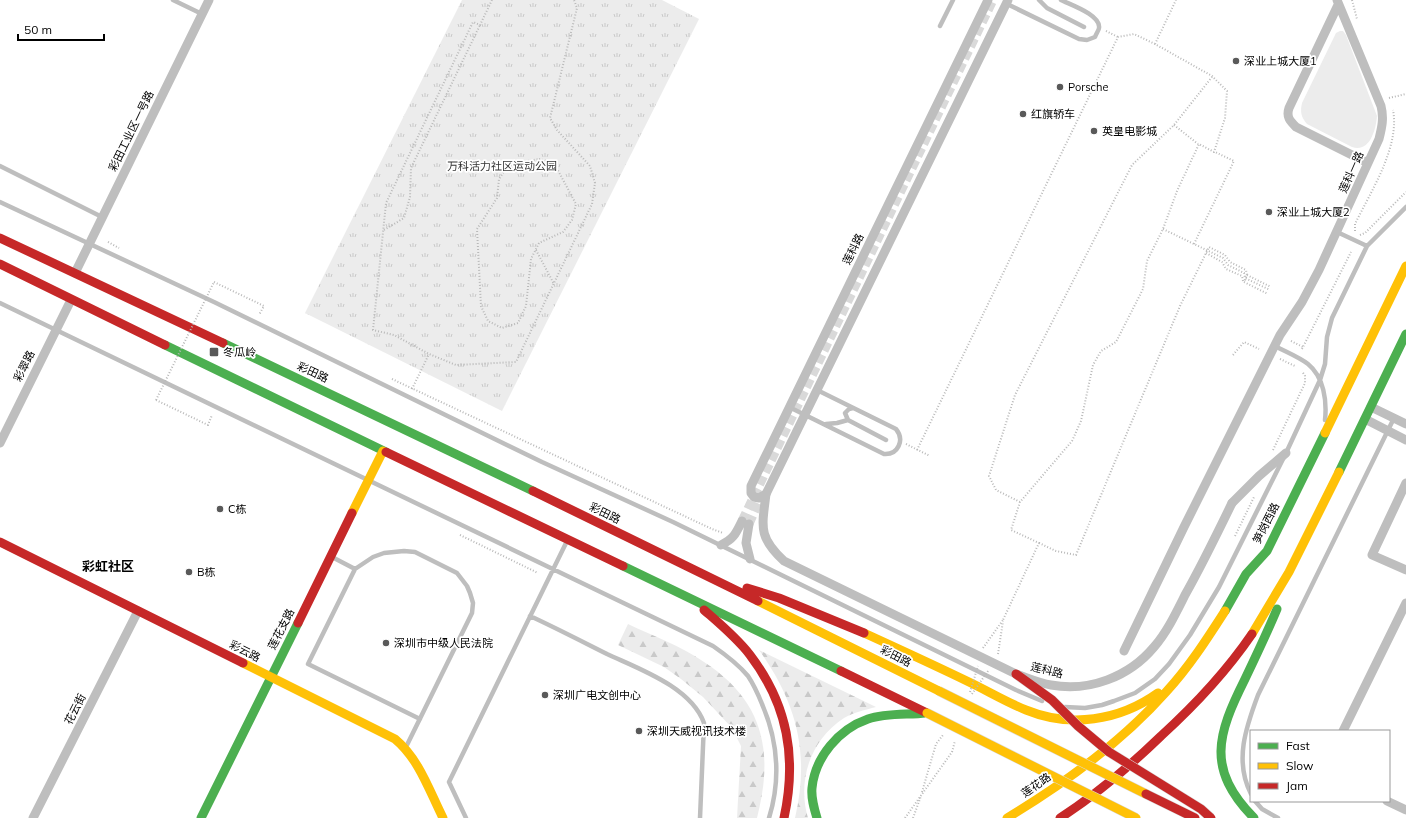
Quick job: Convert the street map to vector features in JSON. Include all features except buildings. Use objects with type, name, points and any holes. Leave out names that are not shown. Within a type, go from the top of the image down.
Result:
[{"type":"main road","name":"彩田路","points":[[0,238],[384,419],[726,584],[1195,818]]},
{"type":"main road","points":[[0,264],[71,300],[927,713],[1136,818]]},
{"type":"main road","name":"笋岗西路","points":[[1078,770],[1125,732],[1154,706],[1183,672],[1217,624],[1248,571],[1267,551],[1322,435],[1406,266]]},
{"type":"main road","points":[[1254,818],[1242,807],[1229,789],[1222,768],[1221,740],[1228,715],[1270,624],[1303,547],[1406,334]]},
{"type":"main road","name":"莲花支路","points":[[201,818],[383,451]]},
{"type":"main road","name":"彩云路","points":[[0,542],[395,739],[406,748],[414,760],[443,818]]},
{"type":"main road","points":[[1060,818],[1109,784],[1139,758],[1198,700],[1222,674],[1240,651],[1271,605],[1303,547]]},
{"type":"main road","points":[[726,584],[761,590],[833,619],[908,652],[1016,705],[1035,713],[1063,720],[1101,718],[1112,716],[1127,710],[1155,696],[1183,672]]},
{"type":"main road","points":[[692,599],[731,634],[749,654],[764,675],[774,695],[783,718],[791,763],[790,790],[784,818]]},
{"type":"main road","points":[[1016,674],[1052,700],[1078,726],[1109,752],[1201,809],[1211,818]]},
{"type":"main road","points":[[817,818],[812,800],[815,777],[823,756],[836,738],[849,728],[869,718],[927,713]]},
{"type":"main road","name":"莲花路","points":[[1007,818],[1037,800],[1078,770]]},
{"type":"street","name":"彩田工业区一号路","points":[[75,273],[209,0]]},
{"type":"street","name":"莲科路","points":[[766,494],[759,498],[754,497],[751,493],[751,486],[988,0]]},
{"type":"street","name":"莲科路","points":[[1007,2],[766,494],[763,522],[764,535],[771,549],[784,561],[1016,674],[1050,685],[1065,687],[1093,685],[1123,674],[1140,662],[1155,647],[1170,624],[1232,503],[1254,480],[1286,453]]},
{"type":"street","points":[[1337,2],[1287,113],[1288,118],[1296,127],[1368,163]]},
{"type":"street","name":"莲科一路","points":[[1124,651],[1280,335],[1302,302],[1319,270],[1368,163],[1383,126],[1383,112],[1337,2]]},
{"type":"street","name":"彩翠路","points":[[0,443],[71,300]]},
{"type":"street","points":[[1371,407],[1406,424]]},
{"type":"street","points":[[1365,419],[1406,440]]},
{"type":"street","points":[[1406,483],[1372,555],[1406,570]]},
{"type":"street","points":[[721,545],[729,542],[745,522],[746,543],[750,559]]},
{"type":"street","points":[[1344,730],[1406,603]]},
{"type":"street","name":"花云街","points":[[33,818],[138,611]]},
{"type":"street","points":[[1389,802],[1406,810]]},
{"type":"lane","points":[[173,0],[202,14]]},
{"type":"lane","points":[[940,26],[953,0]]},
{"type":"lane","points":[[1038,0],[1047,8],[1084,26]]},
{"type":"lane","points":[[1007,2],[1079,39],[1087,40],[1095,36],[1099,28],[1098,20],[1061,0]]},
{"type":"lane","points":[[0,166],[102,217]]},
{"type":"lane","points":[[0,202],[90,243],[542,462],[674,522],[1032,697],[1062,707],[1073,708],[1085,708],[1114,702],[1135,692],[1154,679],[1169,664],[1190,635],[1219,587],[1286,453],[1320,380],[1324,364],[1327,337],[1332,318],[1367,246],[1406,207]]},
{"type":"lane","points":[[1337,232],[1367,246]]},
{"type":"lane","points":[[0,303],[708,643],[731,659],[748,677],[756,689],[766,712],[776,746],[777,780],[775,796],[769,818]]},
{"type":"lane","points":[[1275,346],[1309,365],[1320,380],[1324,394],[1326,411],[1322,435]]},
{"type":"lane","points":[[789,407],[884,454],[890,454],[896,450],[900,441],[900,434],[896,430],[817,390]]},
{"type":"lane","points":[[852,408],[848,409],[845,413],[848,420],[886,440]]},
{"type":"lane","points":[[1250,791],[1245,777],[1242,757],[1243,742],[1258,695],[1394,418]]},
{"type":"lane","points":[[824,424],[848,420]]},
{"type":"lane","points":[[466,818],[449,782],[568,539]]},
{"type":"lane","points":[[406,748],[472,613],[473,603],[467,586],[458,573],[415,552],[404,551],[384,553],[373,557],[355,569],[308,664],[420,719]]},
{"type":"lane","points":[[330,556],[355,569]]},
{"type":"lane","points":[[530,616],[650,674],[682,695],[700,714],[704,723],[700,818]]},
{"type":"lane","points":[[1256,802],[1262,809],[1278,818]]},
{"type":"path","points":[[383,230],[404,218],[410,196],[411,168],[492,0]]},
{"type":"path","points":[[480,25],[473,22],[386,203],[373,330],[394,335],[429,354],[456,365],[516,362],[592,204],[596,183],[590,166],[557,130],[550,118],[577,8],[574,0]]},
{"type":"path","points":[[1155,44],[1176,0]]},
{"type":"path","points":[[1099,28],[1118,37],[1134,34],[1155,44],[1212,76],[1227,91],[1225,118],[1214,152]]},
{"type":"path","points":[[917,450],[1118,37]]},
{"type":"path","points":[[1020,502],[996,490],[989,476],[1015,395],[1132,165],[1174,125],[1212,76]]},
{"type":"path","points":[[1389,98],[1406,94]]},
{"type":"path","points":[[1174,125],[1199,144],[1234,161],[1194,244]]},
{"type":"path","points":[[1199,144],[1177,191],[1163,229],[1147,261],[1143,289],[1116,342],[1101,351],[1093,365],[1081,420],[1072,441],[1020,502],[1011,530],[1056,551],[1076,554],[1180,306],[1207,250]]},
{"type":"path","points":[[539,159],[554,163],[576,204],[572,220],[563,232],[539,243],[536,250],[531,260],[526,306],[518,323],[502,328],[488,321],[481,306],[477,229],[497,198],[499,179],[509,164],[539,159]]},
{"type":"path","points":[[1359,236],[1365,233],[1406,192]]},
{"type":"path","points":[[1163,229],[1224,258],[1228,265],[1244,273],[1246,277],[1270,289]]},
{"type":"path","points":[[1207,250],[1209,247],[1225,255],[1230,262],[1246,270],[1244,282]]},
{"type":"path","points":[[536,250],[554,284]]},
{"type":"path","points":[[1291,341],[1302,348],[1351,252]]},
{"type":"path","points":[[1206,254],[1222,262],[1226,269],[1242,276],[1244,282],[1268,294]]},
{"type":"path","points":[[1224,265],[1227,258]]},
{"type":"path","points":[[212,415],[208,425],[156,400],[214,282],[264,306],[259,315]]},
{"type":"path","points":[[1233,355],[1244,342],[1259,349]]},
{"type":"path","points":[[409,397],[429,354]]},
{"type":"path","points":[[1273,450],[1305,383],[1305,376],[1302,370],[1280,359]]},
{"type":"path","points":[[413,388],[712,529],[725,533]]},
{"type":"path","points":[[900,441],[930,456]]},
{"type":"path","points":[[1233,540],[1255,494]]},
{"type":"path","points":[[1003,620],[1039,543]]},
{"type":"path","points":[[974,662],[981,665]]},
{"type":"green space","name":"万科活力社区运动公园","points":[[462,0],[662,0],[699,19],[502,411],[305,313]]},
{"type":"green space","points":[[1343,31],[1346,35],[1377,116],[1371,139],[1363,147],[1358,148],[1352,147],[1307,124],[1303,119],[1301,109],[1302,103],[1336,33]]},
{"type":"green space","points":[[628,624],[676,646],[704,662],[724,677],[740,694],[752,711],[764,750],[762,794],[757,818],[737,818],[741,746],[732,728],[703,697],[681,679],[664,667],[618,645]]},
{"type":"green space","points":[[759,650],[876,707],[844,718],[832,727],[822,738],[809,762],[806,776],[804,790],[808,818],[795,818],[801,772],[797,730],[783,690]]},
{"type":"tunnel","points":[[742,521],[993,0]]},
{"type":"tunnel","points":[[749,524],[763,492]]},
{"type":"traffic: fast","points":[[1339,472],[1406,334]]},
{"type":"traffic: fast","points":[[223,343],[533,491]]},
{"type":"traffic: fast","points":[[165,345],[386,452]]},
{"type":"traffic: fast","points":[[1225,611],[1246,574],[1267,551],[1325,433]]},
{"type":"traffic: fast","points":[[623,566],[841,671]]},
{"type":"traffic: fast","points":[[1254,818],[1239,800],[1228,783],[1223,767],[1221,751],[1223,735],[1235,699],[1277,609]]},
{"type":"traffic: fast","points":[[201,818],[298,623]]},
{"type":"traffic: fast","points":[[817,818],[812,796],[814,777],[823,755],[838,737],[857,724],[875,717],[926,713]]},
{"type":"traffic: slow","points":[[1325,433],[1406,266]]},
{"type":"traffic: slow","points":[[352,513],[383,451]]},
{"type":"traffic: slow","points":[[1252,634],[1289,572],[1339,472]]},
{"type":"traffic: slow","points":[[758,601],[939,691]]},
{"type":"traffic: slow","points":[[1007,818],[1050,791],[1091,761],[1149,711],[1190,663],[1225,611]]},
{"type":"traffic: slow","points":[[864,633],[976,685],[1011,704],[1043,716],[1060,719],[1094,719],[1127,710],[1143,703],[1158,693]]},
{"type":"traffic: slow","points":[[243,663],[395,739],[411,756],[417,765],[443,818]]},
{"type":"traffic: slow","points":[[939,691],[1146,794]]},
{"type":"traffic: slow","points":[[927,713],[1136,818]]},
{"type":"traffic: jam","points":[[0,238],[223,343]]},
{"type":"traffic: jam","points":[[0,264],[165,345]]},
{"type":"traffic: jam","points":[[386,452],[623,566]]},
{"type":"traffic: jam","points":[[533,491],[758,601]]},
{"type":"traffic: jam","points":[[298,623],[352,513]]},
{"type":"traffic: jam","points":[[0,542],[243,663]]},
{"type":"traffic: jam","points":[[747,588],[779,598],[864,633]]},
{"type":"traffic: jam","points":[[704,610],[734,637],[750,655],[763,674],[781,713],[789,753],[790,774],[784,818]]},
{"type":"traffic: jam","points":[[1060,818],[1113,779],[1174,724],[1221,675],[1252,634]]},
{"type":"traffic: jam","points":[[841,671],[927,713]]},
{"type":"traffic: jam","points":[[1016,674],[1052,700],[1078,726],[1109,752],[1201,809],[1211,818]]},
{"type":"traffic: jam","points":[[1146,794],[1195,818]]},
{"type":"place","name":"深业上城大厦1","points":[[1236,61]]},
{"type":"place","name":"Porsche","points":[[1060,87]]},
{"type":"place","name":"红旗轿车","points":[[1023,114]]},
{"type":"place","name":"英皇电影城","points":[[1094,131]]},
{"type":"place","name":"深业上城大厦2","points":[[1269,212]]},
{"type":"place","name":"冬瓜岭","points":[[214,352]]},
{"type":"place","name":"C栋","points":[[220,509]]},
{"type":"place","name":"B栋","points":[[189,572]]},
{"type":"place","name":"深圳市中级人民法院","points":[[386,643]]},
{"type":"place","name":"深圳广电文创中心","points":[[545,695]]},
{"type":"place","name":"深圳天威视讯技术楼","points":[[639,731]]},
{"type":"district","name":"彩虹社区","points":[[108,566]]}]
